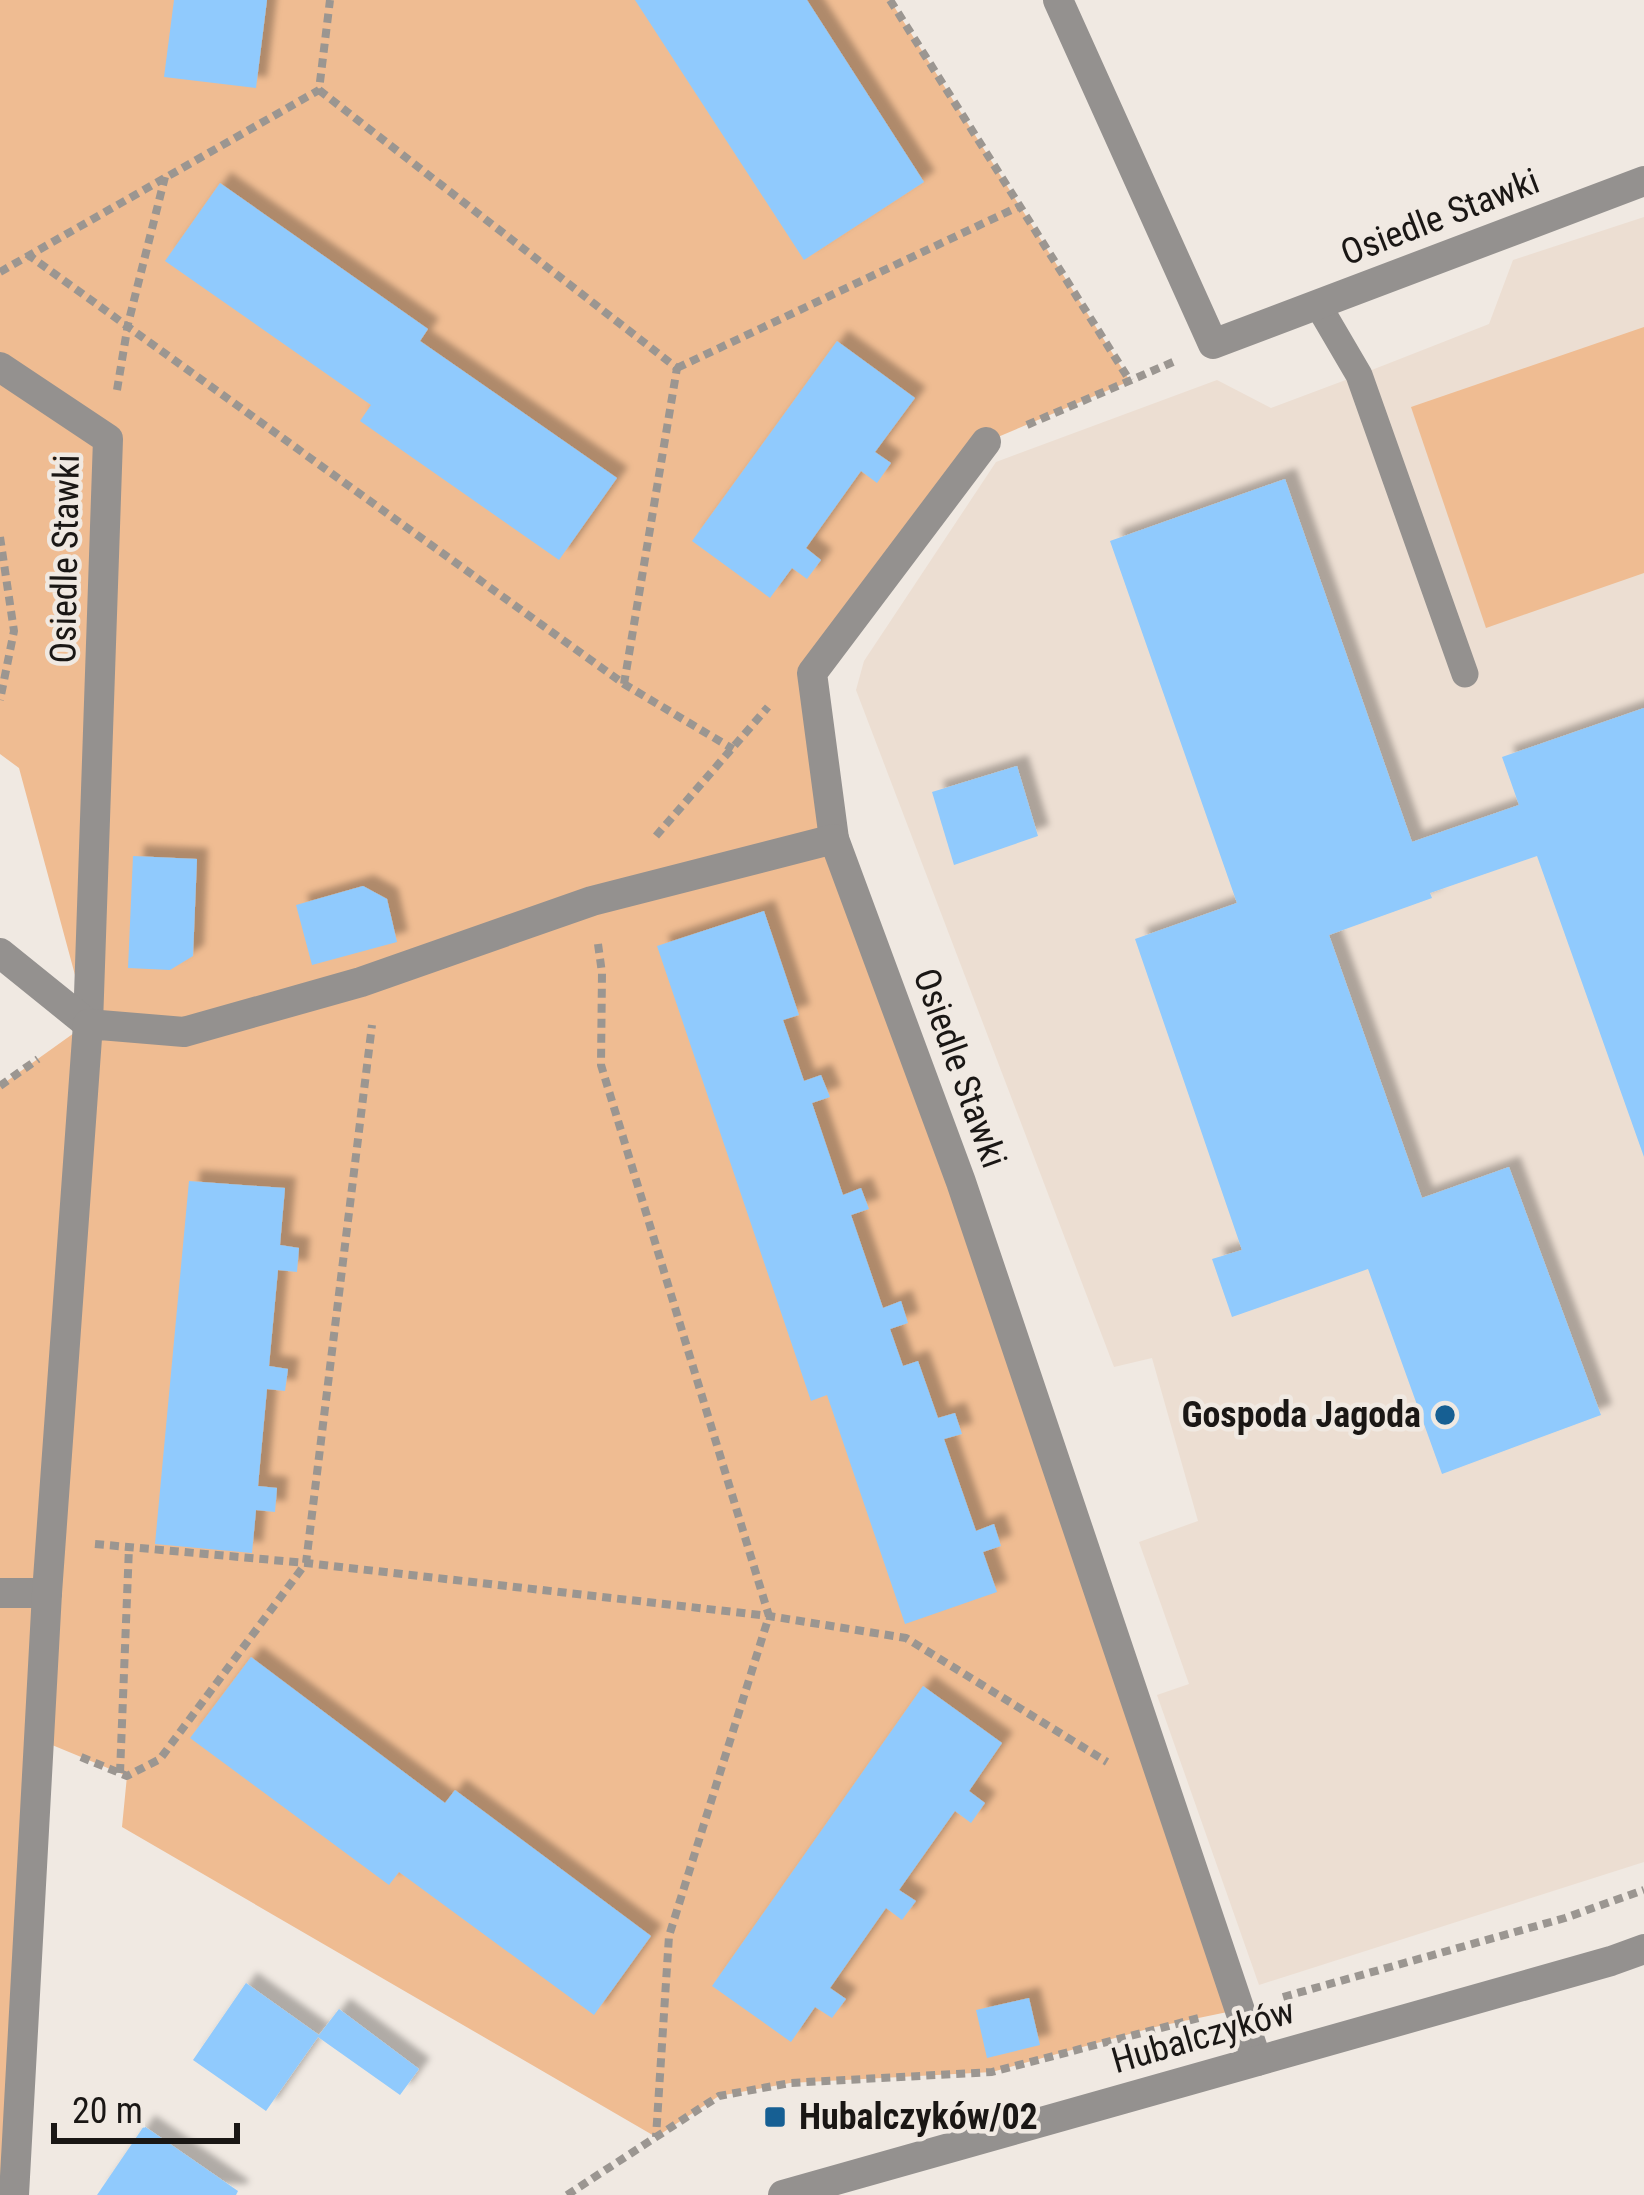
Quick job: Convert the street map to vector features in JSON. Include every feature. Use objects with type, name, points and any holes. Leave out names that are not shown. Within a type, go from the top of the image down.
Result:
[{"type":"street","points":[[1058,0],[1213,344]]},
{"type":"street","name":"Osiedle Stawki","points":[[1213,344],[1644,181]]},
{"type":"street","name":"Osiedle Stawki","points":[[0,367],[108,439],[88,1024],[47,1593],[14,2195]]},
{"type":"street","points":[[812,673],[986,442]]},
{"type":"street","name":"Osiedle Stawki","points":[[812,673],[834,839],[961,1182],[1257,2061]]},
{"type":"street","points":[[0,952],[88,1024],[184,1032],[377,976],[592,901],[834,839]]},
{"type":"street","points":[[0,1593],[47,1593]]},
{"type":"street","name":"Hubalczyków","points":[[783,2195],[1644,1948]]},
{"type":"lane","points":[[1318,304],[1359,375],[1465,674]]},
{"type":"path","points":[[319,90],[330,0]]},
{"type":"path","points":[[890,0],[1130,381]]},
{"type":"path","points":[[0,272],[319,90]]},
{"type":"path","points":[[319,90],[677,368]]},
{"type":"path","points":[[108,439],[128,324],[165,176]]},
{"type":"path","points":[[677,368],[1020,206]]},
{"type":"path","points":[[27,254],[624,684],[733,749]]},
{"type":"path","points":[[986,442],[1213,344]]},
{"type":"path","points":[[624,684],[677,368]]},
{"type":"path","points":[[0,537],[14,632],[0,700]]},
{"type":"path","points":[[652,841],[777,698],[812,673]]},
{"type":"path","points":[[592,901],[602,973],[601,1065],[769,1616],[669,1936],[656,2137]]},
{"type":"path","points":[[39,1740],[127,1776],[160,1759],[306,1563],[377,976]]},
{"type":"path","points":[[52,1540],[306,1563],[769,1616],[906,1638],[1172,1803]]},
{"type":"path","points":[[120,1773],[129,1546]]},
{"type":"path","points":[[567,2195],[719,2096],[790,2083],[992,2072],[1242,2008],[1564,1918],[1644,1890]]},
{"type":"shaded area","points":[[0,0],[890,0],[1130,381],[986,442],[812,673],[834,839],[1242,2009],[1155,2027],[992,2072],[790,2083],[719,2096],[656,2137],[122,1827],[127,1776],[40,1740],[0,2195],[0,1086],[88,1023],[19,768],[0,754]]},
{"type":"shaded area","points":[[1644,217],[1644,1862],[1259,1985],[1157,1695],[1189,1684],[1139,1542],[1198,1521],[1152,1358],[1114,1367],[856,690],[864,661],[996,462],[1217,380],[1271,408],[1359,375],[1489,324],[1513,260]]},
{"type":"shaded area","points":[[1644,327],[1644,573],[1486,628],[1411,407]]},
{"type":"building","points":[[174,0],[267,0],[256,88],[164,77]]},
{"type":"building","points":[[635,0],[807,0],[924,182],[804,260]]},
{"type":"building","points":[[220,183],[428,329],[420,341],[617,478],[559,560],[360,421],[371,405],[165,261]]},
{"type":"building","points":[[837,341],[915,398],[875,452],[891,463],[877,483],[861,471],[806,548],[821,560],[807,579],[792,568],[770,598],[692,541]]},
{"type":"building","points":[[1285,479],[1412,842],[1519,805],[1502,757],[1644,708],[1644,1157],[1537,856],[1329,935],[1422,1198],[1509,1167],[1601,1415],[1442,1474],[1368,1269],[1232,1317],[1212,1259],[1242,1250],[1135,939],[1237,903],[1110,541]]},
{"type":"building","points":[[1017,766],[1038,836],[954,865],[932,792]]},
{"type":"building","points":[[133,856],[197,859],[193,956],[170,970],[128,968]]},
{"type":"building","points":[[363,886],[387,899],[397,942],[312,965],[296,905]]},
{"type":"building","points":[[764,911],[799,1015],[783,1020],[804,1081],[821,1075],[830,1097],[812,1103],[843,1195],[861,1188],[869,1209],[851,1215],[883,1308],[901,1301],[908,1323],[890,1329],[903,1366],[918,1361],[938,1418],[955,1413],[962,1434],[944,1439],[976,1531],[994,1524],[1001,1546],[983,1552],[997,1592],[905,1624],[827,1395],[811,1401],[657,946]]},
{"type":"building","points":[[189,1181],[285,1188],[280,1245],[299,1248],[297,1272],[278,1270],[269,1366],[288,1369],[285,1391],[267,1389],[258,1486],[277,1488],[275,1512],[256,1510],[252,1553],[155,1544]]},
{"type":"building","points":[[251,1657],[445,1803],[455,1790],[651,1936],[594,2015],[399,1872],[389,1885],[190,1738]]},
{"type":"building","points":[[923,1686],[1002,1743],[969,1791],[985,1803],[971,1823],[955,1811],[899,1890],[916,1901],[902,1920],[886,1908],[830,1988],[846,1999],[832,2018],[815,2007],[791,2042],[712,1986]]},
{"type":"building","points":[[246,1983],[319,2035],[339,2009],[419,2069],[400,2095],[318,2037],[266,2111],[193,2060]]},
{"type":"building","points":[[1029,1998],[1040,2045],[987,2058],[976,2010]]},
{"type":"building","points":[[144,2126],[238,2191],[236,2195],[97,2195]]},
{"type":"place","name":"Gospoda Jagoda","points":[[1445,1415]]},
{"type":"place","name":"Hubalczyków/02","points":[[775,2117]]}]
